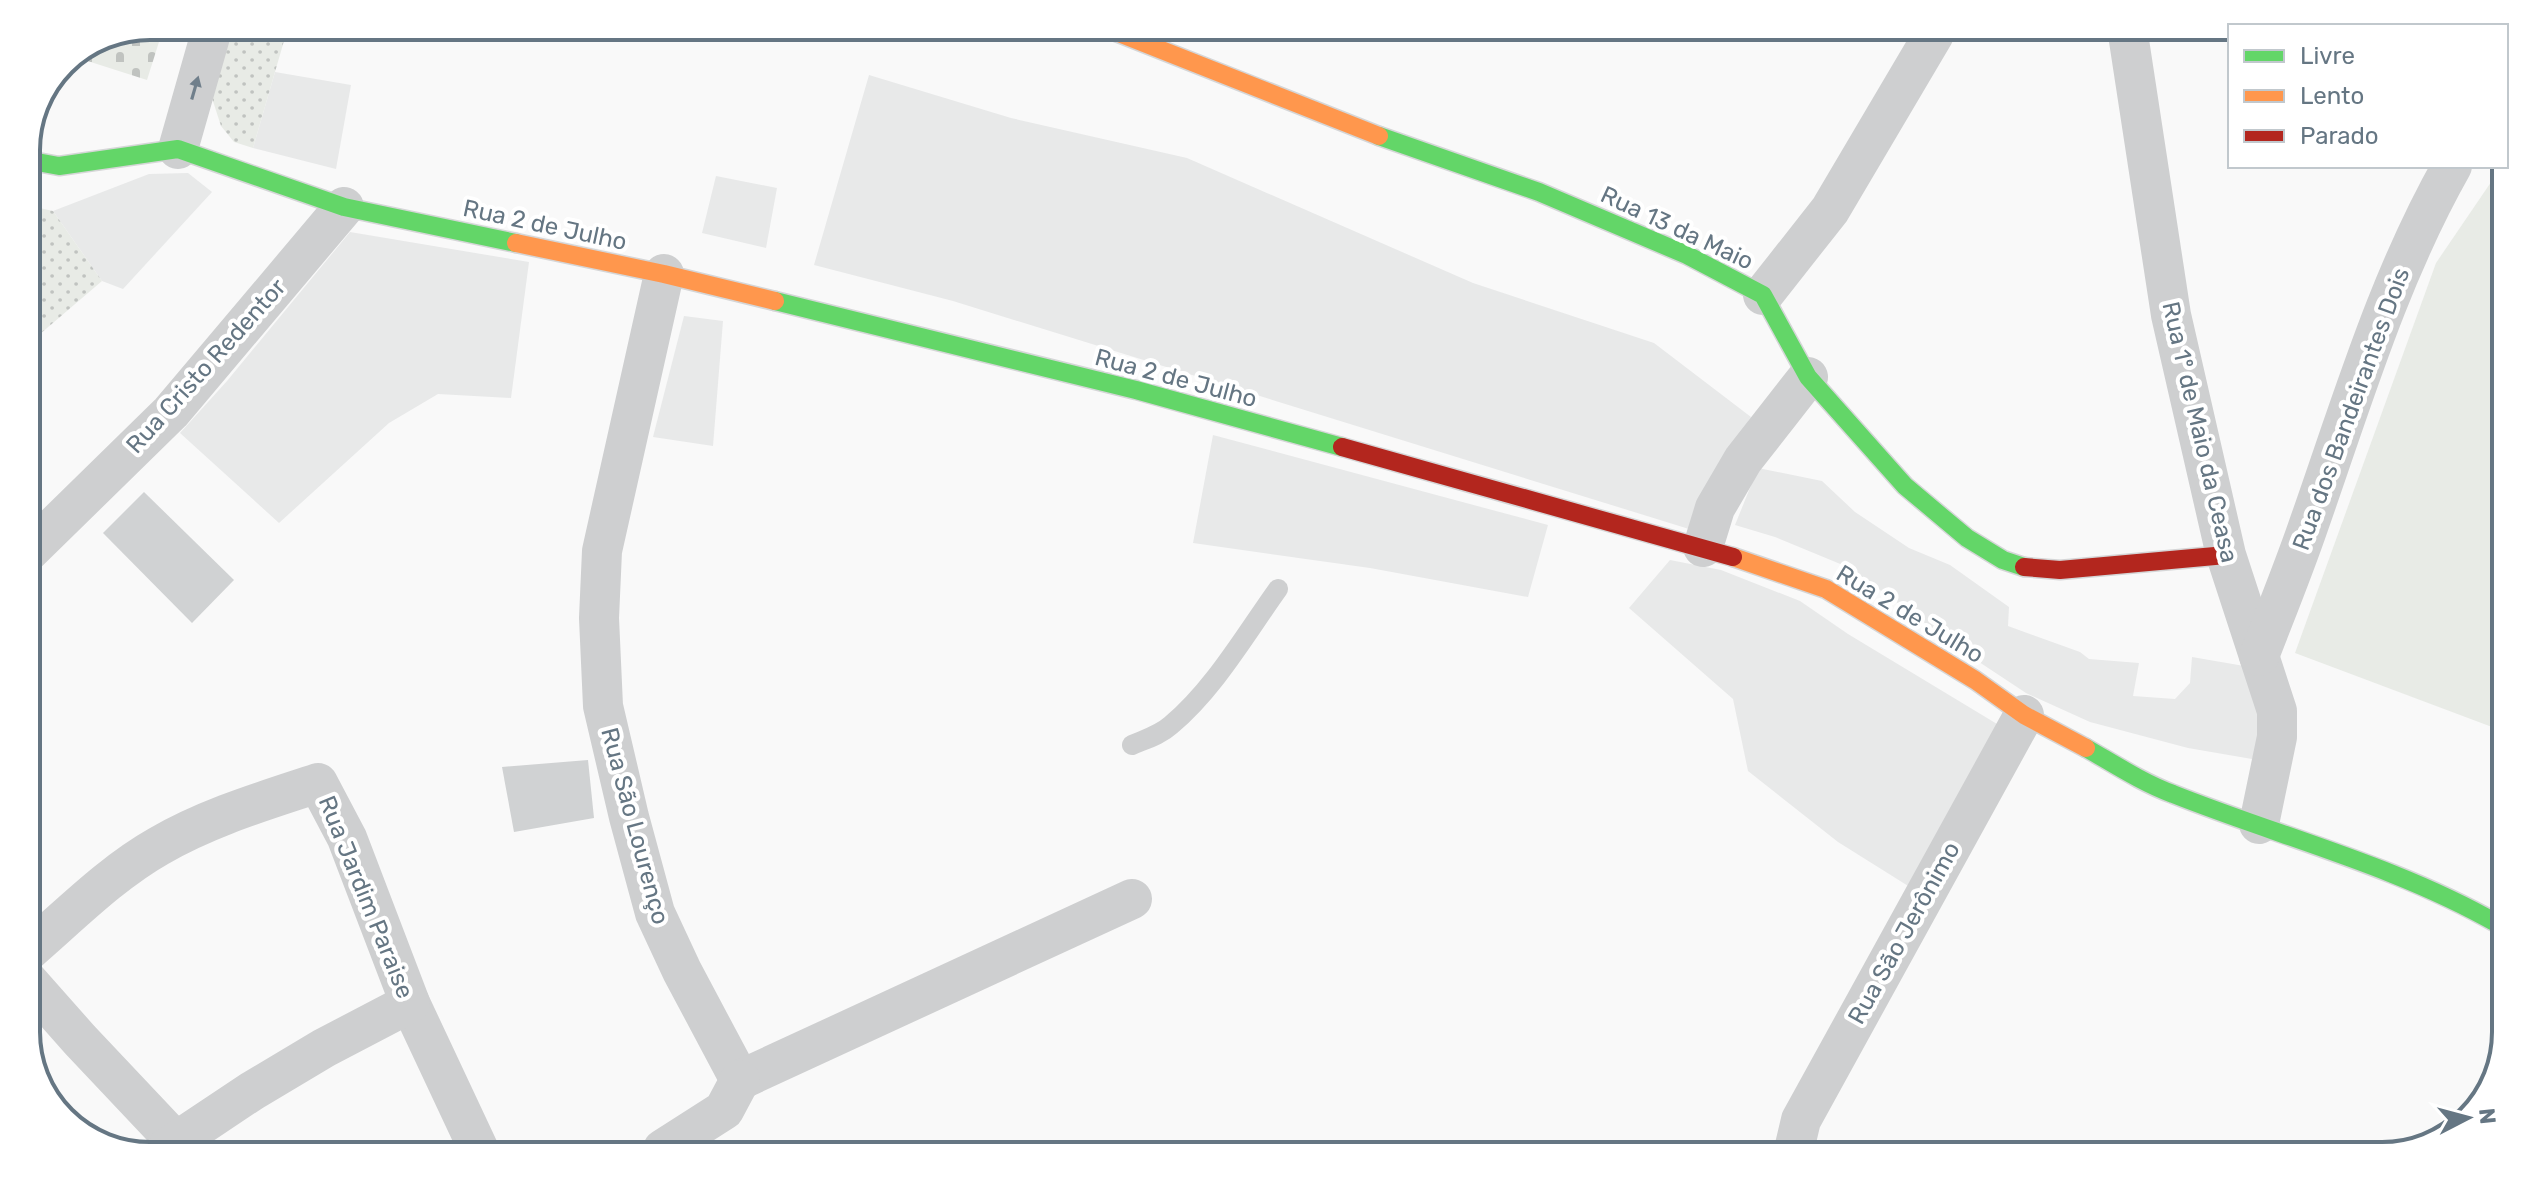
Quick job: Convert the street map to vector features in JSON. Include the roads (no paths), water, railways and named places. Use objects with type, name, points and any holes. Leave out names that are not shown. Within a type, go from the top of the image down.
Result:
[{"type":"main road","name":"Rua 13 da Maio","points":[[1136,40],[1383,138],[1539,192],[1687,255],[1763,295],[1808,377],[1905,486],[1967,538],[2003,560],[2028,568],[2060,570],[2226,555]]},
{"type":"main road","name":"Rua 2 de Julho","points":[[40,163],[59,166],[178,149],[344,207],[664,274],[1136,390],[1703,547],[1826,589],[1975,680],[2024,715],[2169,793],[2385,871],[2465,905],[2492,921]]},
{"type":"street","points":[[178,149],[209,40]]},
{"type":"street","points":[[1763,295],[1830,210],[1930,40]]},
{"type":"street","name":"Rua 1º de Maio da Ceasa","points":[[2129,40],[2171,315],[2226,555],[2277,711],[2277,737],[2259,824]]},
{"type":"street","name":"Rua dos Bandeirantes Dois","points":[[2259,656],[2308,526],[2374,334],[2423,218],[2451,168]]},
{"type":"street","name":"Rua Cristo Redentor","points":[[40,540],[171,412],[344,207]]},
{"type":"street","name":"Rua São Lourenço","points":[[664,274],[602,551],[599,618],[603,706],[655,913],[740,1080]]},
{"type":"street","points":[[1703,547],[1715,508],[1743,460],[1808,377]]},
{"type":"street","name":"Rua São Jerônimo","points":[[1796,1142],[1801,1120],[2024,715]]},
{"type":"street","name":"Rua Jardim Paraise","points":[[40,941],[125,868],[157,847],[205,822],[318,783],[347,838],[410,1003],[475,1142]]},
{"type":"street","points":[[674,1142],[724,1110],[740,1080],[1132,899]]},
{"type":"street","points":[[40,995],[172,1142]]},
{"type":"street","points":[[179,1142],[276,1077],[410,1003]]},
{"type":"lane","points":[[1132,745],[1157,735],[1192,704],[1278,589]]}]
